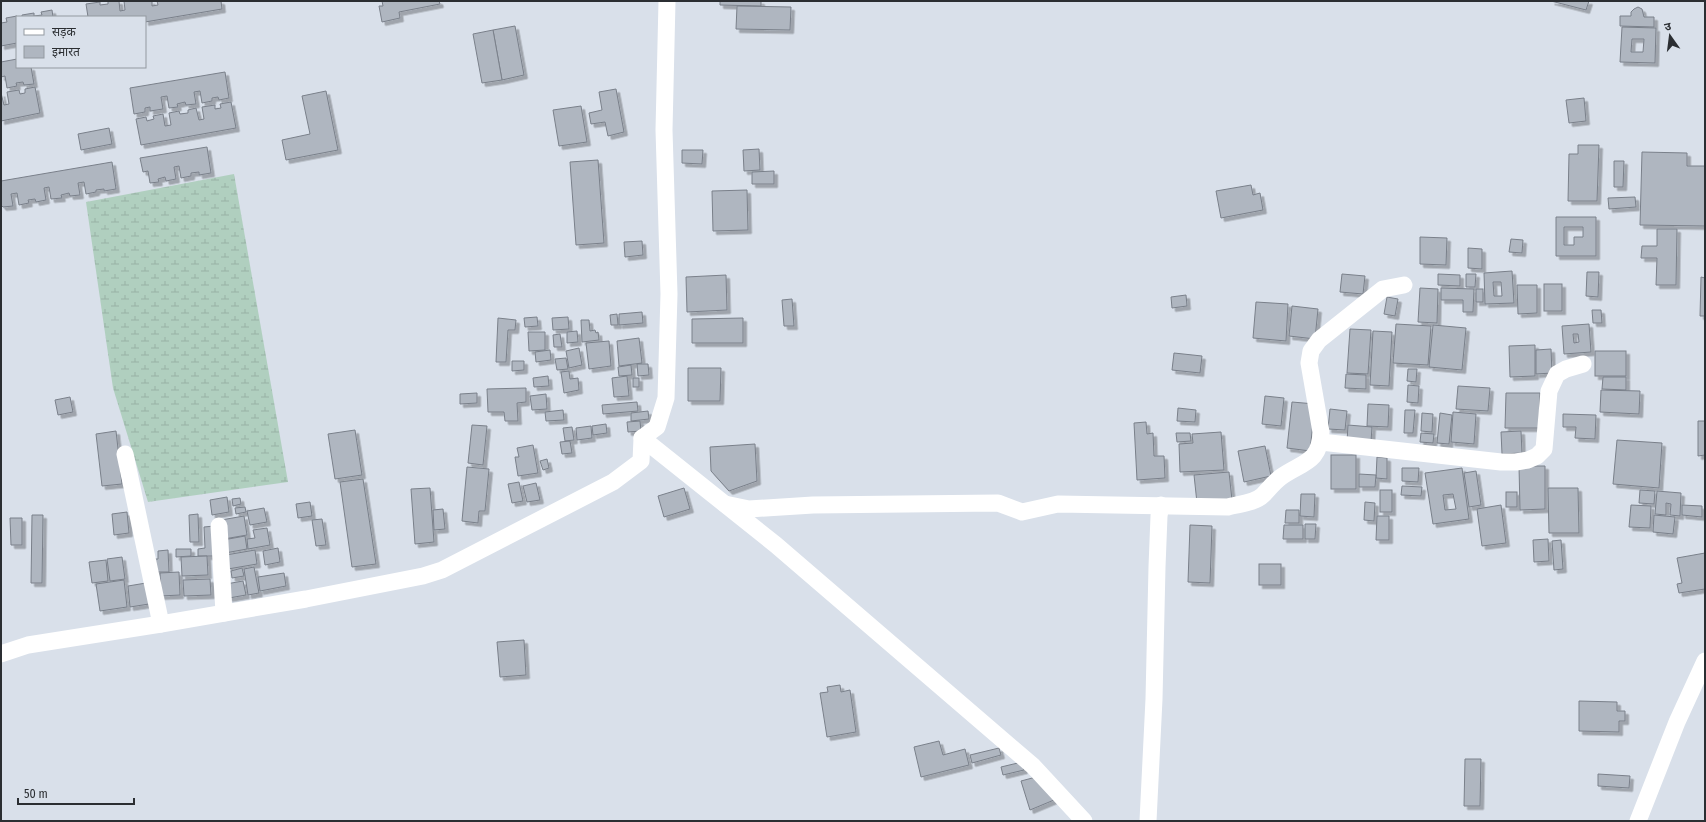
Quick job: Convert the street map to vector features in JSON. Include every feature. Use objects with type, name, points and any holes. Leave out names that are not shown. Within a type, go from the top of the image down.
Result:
[{"type":"street","points":[[642,438],[657,427],[666,398],[669,294],[664,130],[667,1]]},
{"type":"street","points":[[725,504],[749,509],[813,505],[998,503],[1022,512],[1058,504],[1228,507],[1253,501],[1262,496],[1280,478],[1312,458],[1321,442],[1321,432],[1309,363],[1311,351],[1320,340],[1383,289],[1404,285]]},
{"type":"street","points":[[1321,442],[1501,462],[1528,460],[1537,456],[1544,449],[1549,391],[1556,374],[1566,369],[1583,364]]},
{"type":"street","points":[[642,438],[776,545],[1033,766],[1084,821]]},
{"type":"street","points":[[1,654],[28,645],[161,624],[402,581],[442,570],[613,482],[641,461],[642,438]]},
{"type":"street","points":[[125,454],[161,624]]},
{"type":"street","points":[[1148,821],[1154,699],[1159,516],[1161,505]]},
{"type":"street","points":[[219,526],[224,613]]},
{"type":"street","points":[[1638,821],[1678,722],[1705,661]]},
{"type":"green space","points":[[234,174],[288,482],[148,502],[113,388],[86,202]]},
{"type":"building","points":[[108,1],[119,1],[120,11],[125,10],[124,1],[152,1],[152,6],[158,5],[157,1],[221,1],[222,9],[146,22],[146,16],[88,16],[86,4],[100,2],[100,5],[108,4]]},
{"type":"building","points":[[382,1],[439,1],[440,4],[399,12],[400,18],[382,22],[379,6],[383,6]]},
{"type":"building","points":[[720,1],[761,1],[761,6],[720,5]]},
{"type":"building","points":[[1551,1],[1589,1],[1586,10]]},
{"type":"building","points":[[737,6],[791,7],[790,30],[736,29]]},
{"type":"building","points":[[1638,7],[1642,9],[1644,17],[1654,17],[1654,27],[1620,26],[1620,16],[1631,16],[1631,12]]},
{"type":"building","points":[[52,10],[53,16],[34,16],[42,15],[41,12]]},
{"type":"building","points":[[34,13],[34,16],[22,16],[22,15]]},
{"type":"building","points":[[16,16],[16,43],[1,46],[1,23],[7,22],[6,18]]},
{"type":"building","points":[[515,26],[524,75],[502,80],[493,30]]},
{"type":"building","points":[[1622,27],[1656,28],[1655,63],[1620,62]],"holes":[[[1632,39],[1644,39],[1643,52],[1631,52]]]},
{"type":"building","points":[[493,30],[502,80],[482,83],[473,34]]},
{"type":"building","points":[[16,59],[16,68],[31,68],[34,84],[24,85],[23,82],[16,83],[17,86],[7,88],[5,76],[1,77],[1,62]]},
{"type":"building","points":[[225,72],[229,98],[219,100],[218,97],[212,98],[212,101],[202,103],[200,91],[194,92],[196,104],[186,105],[185,102],[177,104],[178,107],[169,108],[167,96],[161,97],[163,109],[150,111],[150,107],[145,108],[145,112],[134,114],[130,88]]},
{"type":"building","points":[[35,87],[40,113],[1,121],[1,93],[4,105],[9,104],[7,92],[19,90],[20,94],[25,93],[25,89]]},
{"type":"building","points":[[616,89],[624,132],[608,136],[605,122],[591,124],[589,113],[602,110],[599,92]]},
{"type":"building","points":[[326,91],[338,150],[286,160],[282,140],[310,134],[302,96]]},
{"type":"building","points":[[1584,98],[1586,121],[1569,123],[1566,100]]},
{"type":"building","points":[[231,102],[236,128],[141,145],[136,119],[146,117],[147,121],[154,119],[153,116],[163,114],[165,126],[171,125],[169,113],[179,111],[180,114],[188,113],[188,110],[196,108],[199,120],[204,119],[202,107],[215,105],[215,109],[221,108],[220,104]]},
{"type":"building","points":[[581,106],[587,142],[559,146],[553,110]]},
{"type":"building","points":[[109,128],[112,144],[81,150],[78,134]]},
{"type":"building","points":[[1578,145],[1599,145],[1597,201],[1568,201],[1569,154],[1578,154]]},
{"type":"building","points":[[207,147],[211,173],[199,175],[199,172],[191,173],[191,176],[181,178],[179,166],[174,167],[176,179],[166,181],[165,177],[158,179],[159,182],[150,183],[148,171],[143,172],[140,158]]},
{"type":"building","points":[[759,149],[760,170],[744,171],[743,150]]},
{"type":"building","points":[[682,150],[703,150],[702,164],[682,163]]},
{"type":"building","points":[[1642,152],[1687,153],[1687,166],[1705,166],[1705,226],[1640,225]]},
{"type":"building","points":[[598,160],[604,243],[576,245],[570,162]]},
{"type":"building","points":[[1614,161],[1624,161],[1623,187],[1614,187]]},
{"type":"building","points":[[112,162],[116,189],[104,191],[104,189],[96,190],[96,192],[86,194],[84,182],[78,183],[80,195],[70,196],[69,193],[61,195],[62,198],[51,199],[49,187],[44,188],[46,200],[36,202],[35,199],[28,200],[29,203],[19,205],[17,193],[11,194],[13,206],[3,207],[1,205],[1,181]]},
{"type":"building","points":[[774,171],[774,184],[752,184],[752,172]]},
{"type":"building","points":[[1251,185],[1253,195],[1260,193],[1263,210],[1221,218],[1216,191]]},
{"type":"building","points":[[747,190],[748,230],[713,231],[712,191]]},
{"type":"building","points":[[1635,197],[1636,207],[1609,209],[1608,198]]},
{"type":"building","points":[[1556,217],[1596,217],[1596,256],[1556,256]],"holes":[[[1564,227],[1583,227],[1583,237],[1574,237],[1574,245],[1564,245]]]},
{"type":"building","points":[[1657,229],[1677,229],[1676,285],[1656,285],[1657,258],[1641,258],[1642,246],[1657,246]]},
{"type":"building","points":[[1420,237],[1447,238],[1446,265],[1420,264]]},
{"type":"building","points":[[1511,239],[1523,240],[1522,253],[1509,252]]},
{"type":"building","points":[[642,241],[643,255],[625,257],[624,242]]},
{"type":"building","points":[[1468,248],[1482,249],[1482,269],[1468,268]]},
{"type":"building","points":[[1512,271],[1514,303],[1485,304],[1484,273]],"holes":[[[1493,282],[1501,282],[1502,296],[1494,296]]]},
{"type":"building","points":[[1587,272],[1599,272],[1598,297],[1586,296]]},
{"type":"building","points":[[1342,274],[1365,276],[1363,294],[1340,292]]},
{"type":"building","points":[[1438,274],[1460,275],[1460,286],[1438,285]]},
{"type":"building","points":[[1466,274],[1476,274],[1475,287],[1466,287]]},
{"type":"building","points":[[726,275],[727,310],[687,312],[686,277]]},
{"type":"building","points":[[1701,277],[1705,278],[1705,316],[1700,316]]},
{"type":"building","points":[[1544,284],[1562,284],[1562,311],[1544,311]]},
{"type":"building","points":[[1517,285],[1537,285],[1537,313],[1518,314]]},
{"type":"building","points":[[1420,288],[1438,289],[1437,323],[1418,322]]},
{"type":"building","points":[[1441,288],[1474,289],[1473,312],[1463,312],[1463,300],[1441,300]]},
{"type":"building","points":[[1476,289],[1483,289],[1483,302],[1476,302]]},
{"type":"building","points":[[1186,295],[1187,306],[1172,308],[1171,297]]},
{"type":"building","points":[[1387,297],[1398,299],[1395,316],[1384,314]]},
{"type":"building","points":[[792,299],[794,326],[784,326],[782,300]]},
{"type":"building","points":[[1256,302],[1288,304],[1286,341],[1253,338]]},
{"type":"building","points":[[1292,306],[1318,309],[1315,339],[1289,336]]},
{"type":"building","points":[[1592,310],[1601,310],[1602,323],[1593,323]]},
{"type":"building","points":[[642,312],[643,323],[619,325],[619,314]]},
{"type":"building","points":[[617,314],[618,325],[611,325],[610,315]]},
{"type":"building","points":[[537,317],[538,326],[525,327],[524,318]]},
{"type":"building","points":[[568,317],[569,329],[553,330],[552,318]]},
{"type":"building","points":[[498,318],[516,320],[515,330],[508,330],[506,362],[496,362]]},
{"type":"building","points":[[743,318],[743,343],[692,343],[692,319]]},
{"type":"building","points":[[581,320],[589,320],[590,331],[595,330],[596,333],[598,332],[599,340],[582,342]]},
{"type":"building","points":[[1396,324],[1431,326],[1428,365],[1393,363]]},
{"type":"building","points":[[1589,324],[1591,352],[1564,354],[1562,326]],"holes":[[[1573,334],[1578,334],[1579,342],[1574,343]]]},
{"type":"building","points":[[1433,325],[1466,328],[1462,370],[1429,367]]},
{"type":"building","points":[[1350,329],[1371,330],[1368,374],[1347,373]]},
{"type":"building","points":[[577,331],[578,342],[567,343],[567,332]]},
{"type":"building","points":[[1373,331],[1392,332],[1389,386],[1370,385]]},
{"type":"building","points":[[528,332],[545,332],[545,350],[529,351]]},
{"type":"building","points":[[560,334],[562,347],[554,347],[553,335]]},
{"type":"building","points":[[639,338],[642,363],[619,366],[617,341]]},
{"type":"building","points":[[609,341],[611,366],[589,369],[586,343]]},
{"type":"building","points":[[1535,345],[1535,376],[1510,377],[1509,346]]},
{"type":"building","points":[[579,348],[582,365],[569,368],[566,351]]},
{"type":"building","points":[[1551,349],[1552,373],[1536,374],[1536,350]]},
{"type":"building","points":[[550,350],[551,360],[536,362],[535,352]]},
{"type":"building","points":[[1595,351],[1626,351],[1626,376],[1595,376]]},
{"type":"building","points":[[1174,353],[1202,356],[1200,373],[1172,370]]},
{"type":"building","points":[[566,358],[568,369],[557,370],[555,359]]},
{"type":"building","points":[[512,361],[524,361],[524,370],[512,371]]},
{"type":"building","points":[[637,364],[648,364],[649,375],[638,376]]},
{"type":"building","points":[[631,365],[632,375],[619,376],[618,367]]},
{"type":"building","points":[[688,368],[721,368],[720,401],[688,401]]},
{"type":"building","points":[[1408,369],[1417,369],[1416,382],[1407,381]]},
{"type":"building","points":[[569,371],[570,379],[578,378],[579,390],[564,393],[561,372]]},
{"type":"building","points":[[1346,374],[1366,375],[1366,389],[1345,388]]},
{"type":"building","points":[[548,376],[549,386],[534,387],[533,378]]},
{"type":"building","points":[[627,376],[629,396],[614,397],[612,378]]},
{"type":"building","points":[[1603,377],[1626,377],[1626,390],[1602,389]]},
{"type":"building","points":[[633,378],[639,378],[639,387],[633,387]]},
{"type":"building","points":[[1408,385],[1419,386],[1418,403],[1407,402]]},
{"type":"building","points":[[1458,386],[1490,388],[1488,411],[1456,409]]},
{"type":"building","points":[[526,388],[526,402],[517,403],[518,421],[505,421],[504,412],[488,412],[487,389]]},
{"type":"building","points":[[1601,390],[1640,391],[1639,414],[1600,412]]},
{"type":"building","points":[[477,393],[477,403],[460,404],[460,394]]},
{"type":"building","points":[[1506,393],[1540,393],[1539,428],[1505,428]]},
{"type":"building","points":[[546,394],[547,409],[532,410],[530,396]]},
{"type":"building","points":[[1265,396],[1284,398],[1281,426],[1262,424]]},
{"type":"building","points":[[70,397],[73,412],[58,415],[55,400]]},
{"type":"building","points":[[637,402],[638,411],[603,414],[602,405]]},
{"type":"building","points":[[1292,402],[1315,404],[1310,451],[1287,448]]},
{"type":"building","points":[[1368,404],[1389,405],[1388,427],[1367,426]]},
{"type":"building","points":[[1178,408],[1196,410],[1195,422],[1177,421]]},
{"type":"building","points":[[1330,409],[1347,411],[1345,430],[1328,429]]},
{"type":"building","points":[[563,410],[564,420],[546,421],[545,412]]},
{"type":"building","points":[[1405,410],[1415,410],[1413,433],[1404,433]]},
{"type":"building","points":[[648,411],[649,419],[631,421],[631,413]]},
{"type":"building","points":[[1453,412],[1476,414],[1474,444],[1451,442]]},
{"type":"building","points":[[1422,413],[1433,414],[1432,432],[1421,431]]},
{"type":"building","points":[[1440,413],[1452,415],[1449,444],[1437,443]]},
{"type":"building","points":[[1563,414],[1596,415],[1595,439],[1575,438],[1576,427],[1563,427]]},
{"type":"building","points":[[640,421],[641,431],[628,432],[627,422]]},
{"type":"building","points":[[1698,421],[1705,421],[1705,455],[1698,456]]},
{"type":"building","points":[[1146,422],[1147,434],[1153,433],[1154,456],[1164,456],[1165,478],[1137,480],[1134,423]]},
{"type":"building","points":[[606,424],[607,433],[593,435],[592,426]]},
{"type":"building","points":[[472,425],[487,426],[483,465],[468,463]]},
{"type":"building","points":[[1348,425],[1372,427],[1371,442],[1347,441]]},
{"type":"building","points":[[591,426],[592,438],[577,440],[576,428]]},
{"type":"building","points":[[572,427],[574,440],[565,441],[563,428]]},
{"type":"building","points":[[355,430],[362,475],[335,479],[328,434]]},
{"type":"building","points":[[116,431],[122,484],[102,486],[96,434]]},
{"type":"building","points":[[1521,431],[1522,453],[1502,454],[1501,432]]},
{"type":"building","points":[[1221,432],[1224,470],[1180,472],[1179,444],[1193,443],[1192,434]]},
{"type":"building","points":[[1176,433],[1190,433],[1191,441],[1177,442]]},
{"type":"building","points":[[1421,433],[1434,434],[1433,443],[1420,442]]},
{"type":"building","points":[[1617,440],[1662,443],[1659,488],[1613,484]]},
{"type":"building","points":[[570,441],[572,453],[562,454],[560,442]]},
{"type":"building","points":[[755,444],[757,481],[729,491],[711,471],[710,447]]},
{"type":"building","points":[[533,445],[538,473],[518,476],[515,457],[519,457],[517,448]]},
{"type":"building","points":[[1265,446],[1271,476],[1244,482],[1238,451]]},
{"type":"building","points":[[1331,455],[1356,455],[1356,489],[1331,489]]},
{"type":"building","points":[[1377,457],[1387,458],[1387,479],[1376,478]]},
{"type":"building","points":[[547,459],[549,468],[543,470],[540,461]]},
{"type":"building","points":[[1519,466],[1545,466],[1545,509],[1520,510]]},
{"type":"building","points":[[467,467],[489,469],[485,511],[479,511],[478,523],[462,521]]},
{"type":"building","points":[[1402,468],[1419,468],[1418,482],[1402,481]]},
{"type":"building","points":[[1462,468],[1469,519],[1433,524],[1425,473]],"holes":[[[1453,494],[1456,509],[1445,510],[1443,495]]]},
{"type":"building","points":[[1476,471],[1481,505],[1469,507],[1464,473]]},
{"type":"building","points":[[1229,472],[1232,500],[1197,503],[1194,475]]},
{"type":"building","points":[[1359,474],[1376,475],[1375,487],[1359,487]]},
{"type":"building","points":[[363,479],[376,564],[352,567],[340,482]]},
{"type":"building","points":[[519,482],[523,501],[512,503],[508,484]]},
{"type":"building","points":[[536,483],[540,500],[527,502],[523,486]]},
{"type":"building","points":[[1402,486],[1422,487],[1421,496],[1401,495]]},
{"type":"building","points":[[430,488],[434,542],[415,544],[411,489]]},
{"type":"building","points":[[684,488],[690,509],[664,517],[658,496]]},
{"type":"building","points":[[1548,488],[1578,488],[1579,533],[1549,533]]},
{"type":"building","points":[[1380,490],[1392,490],[1392,512],[1380,512]]},
{"type":"building","points":[[1640,490],[1655,491],[1654,504],[1639,503]]},
{"type":"building","points":[[1657,491],[1681,493],[1680,516],[1670,515],[1671,504],[1666,503],[1666,515],[1655,514]]},
{"type":"building","points":[[1506,492],[1517,492],[1517,507],[1506,507]]},
{"type":"building","points":[[1301,494],[1315,494],[1314,517],[1300,516]]},
{"type":"building","points":[[227,497],[229,512],[212,515],[210,500]]},
{"type":"building","points":[[240,498],[241,504],[233,506],[232,499]]},
{"type":"building","points":[[310,502],[312,516],[298,518],[296,504]]},
{"type":"building","points":[[1365,502],[1375,503],[1374,521],[1364,520]]},
{"type":"building","points":[[1501,505],[1506,543],[1482,546],[1477,509]]},
{"type":"building","points":[[1631,505],[1651,506],[1650,528],[1629,527]]},
{"type":"building","points":[[1682,505],[1702,506],[1702,517],[1682,515]]},
{"type":"building","points":[[245,507],[246,512],[236,514],[235,508]]},
{"type":"building","points":[[264,508],[267,522],[250,525],[247,511]]},
{"type":"building","points":[[443,509],[445,529],[434,530],[433,510]]},
{"type":"building","points":[[1286,510],[1299,510],[1299,523],[1285,523]]},
{"type":"building","points":[[127,512],[129,533],[114,535],[112,514]]},
{"type":"building","points":[[198,514],[199,542],[190,542],[189,515]]},
{"type":"building","points":[[32,515],[43,515],[42,583],[31,583]]},
{"type":"building","points":[[1654,515],[1675,517],[1673,534],[1653,532]]},
{"type":"building","points":[[244,516],[247,535],[224,539],[221,520]]},
{"type":"building","points":[[1377,516],[1389,516],[1389,540],[1376,540]]},
{"type":"building","points":[[10,518],[22,518],[22,545],[11,545]]},
{"type":"building","points":[[322,519],[326,545],[316,546],[312,520]]},
{"type":"building","points":[[1305,524],[1316,524],[1315,539],[1305,539]]},
{"type":"building","points":[[1190,525],[1212,526],[1210,583],[1188,582]]},
{"type":"building","points":[[1284,525],[1303,525],[1303,539],[1283,539]]},
{"type":"building","points":[[214,526],[215,556],[198,556],[198,549],[205,548],[204,527]]},
{"type":"building","points":[[267,528],[270,545],[248,549],[247,539],[255,538],[253,530]]},
{"type":"building","points":[[245,536],[247,549],[225,553],[223,540]]},
{"type":"building","points":[[1548,539],[1549,561],[1534,562],[1533,540]]},
{"type":"building","points":[[1561,540],[1563,569],[1554,570],[1552,541]]},
{"type":"building","points":[[278,548],[280,562],[265,565],[263,551]]},
{"type":"building","points":[[176,549],[191,549],[191,556],[176,557]]},
{"type":"building","points":[[168,550],[169,572],[153,572],[152,559],[158,559],[158,551]]},
{"type":"building","points":[[255,550],[257,564],[228,569],[226,555]]},
{"type":"building","points":[[1705,553],[1705,589],[1679,593],[1677,584],[1682,583],[1677,558]]},
{"type":"building","points":[[207,556],[208,575],[182,576],[181,557]]},
{"type":"building","points":[[122,557],[125,579],[110,581],[107,559]]},
{"type":"building","points":[[106,560],[108,581],[92,583],[89,562]]},
{"type":"building","points":[[1259,564],[1281,564],[1281,585],[1259,585]]},
{"type":"building","points":[[254,567],[259,593],[248,595],[244,569]]},
{"type":"building","points":[[242,568],[244,576],[232,578],[231,571]]},
{"type":"building","points":[[179,572],[180,595],[161,596],[160,573]]},
{"type":"building","points":[[284,573],[286,586],[260,591],[258,577]]},
{"type":"building","points":[[210,579],[211,595],[184,596],[183,580]]},
{"type":"building","points":[[124,580],[127,607],[100,611],[96,584]]},
{"type":"building","points":[[243,581],[246,595],[229,598],[226,584]]},
{"type":"building","points":[[146,583],[149,604],[130,607],[128,586]]},
{"type":"building","points":[[524,640],[526,675],[500,677],[497,642]]},
{"type":"building","points":[[840,685],[841,692],[850,690],[856,732],[827,737],[820,693],[828,692],[827,687]]},
{"type":"building","points":[[1579,701],[1617,702],[1617,711],[1625,711],[1625,721],[1619,721],[1619,732],[1579,731]]},
{"type":"building","points":[[939,741],[943,755],[965,749],[969,765],[921,777],[914,747]]},
{"type":"building","points":[[999,748],[1001,755],[972,763],[970,755]]},
{"type":"building","points":[[1465,759],[1481,759],[1480,806],[1464,806]]},
{"type":"building","points":[[1022,762],[1024,770],[1003,775],[1001,767]]},
{"type":"building","points":[[1598,774],[1630,776],[1629,788],[1598,786]]},
{"type":"building","points":[[1036,777],[1054,800],[1030,810],[1021,781]]}]
